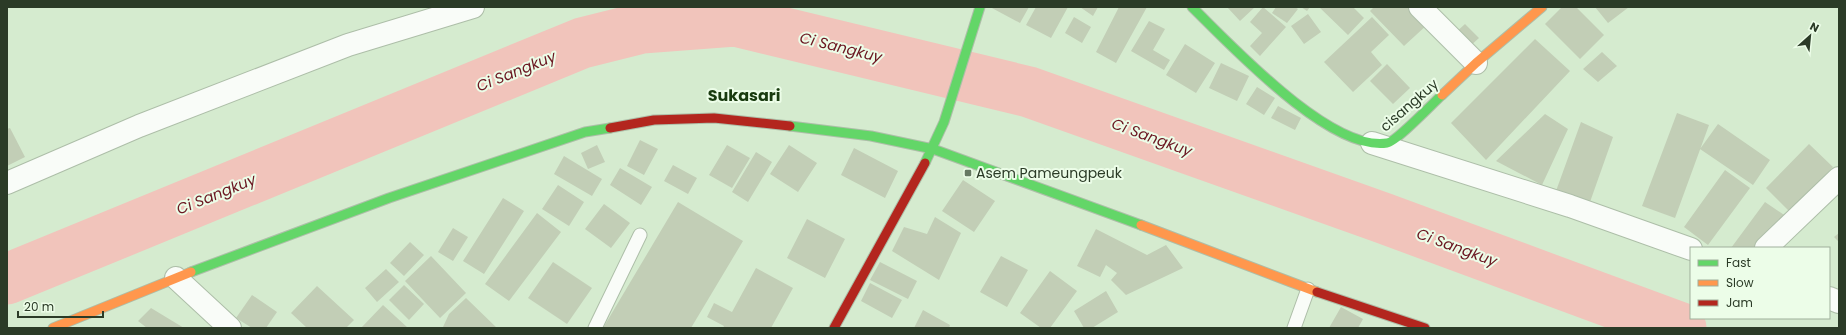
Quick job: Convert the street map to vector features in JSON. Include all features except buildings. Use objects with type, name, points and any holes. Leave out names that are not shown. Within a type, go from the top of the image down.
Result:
[{"type":"street","points":[[7,183],[139,126],[348,45],[474,7]]},
{"type":"street","name":"cisangkuy","points":[[1192,7],[1276,87],[1304,110],[1332,129],[1354,139],[1372,143],[1388,143],[1398,136],[1476,63],[1542,7]]},
{"type":"street","points":[[1420,7],[1476,63]]},
{"type":"street","points":[[834,328],[854,296],[933,150],[944,122],[976,11]]},
{"type":"street","points":[[53,328],[176,278],[389,198],[577,135],[654,120],[714,118],[813,128],[871,136],[933,150],[1135,223],[1308,288],[1425,328]]},
{"type":"street","points":[[1372,143],[1570,206],[1690,249]]},
{"type":"street","points":[[1767,247],[1839,178]]},
{"type":"street","points":[[176,278],[230,328]]},
{"type":"lane","points":[[595,328],[640,235]]},
{"type":"lane","points":[[1294,328],[1308,288]]},
{"type":"waterway","name":"Ci Sangkuy","points":[[7,279],[582,43],[642,28],[735,21],[1029,92],[1383,218],[1681,328]]},
{"type":"traffic: fast","points":[[925,163],[944,122],[980,7]]},
{"type":"traffic: fast","points":[[1192,7],[1231,46],[1283,93],[1311,114],[1338,131],[1364,141],[1387,143],[1392,141],[1442,95]]},
{"type":"traffic: fast","points":[[790,126],[871,136],[933,149],[1141,225]]},
{"type":"traffic: fast","points":[[191,272],[389,198],[585,132],[610,128]]},
{"type":"traffic: slow","points":[[1442,95],[1476,63],[1542,7]]},
{"type":"traffic: slow","points":[[1141,225],[1317,292]]},
{"type":"traffic: slow","points":[[53,328],[191,272]]},
{"type":"traffic: jam","points":[[610,128],[654,120],[714,118],[790,126]]},
{"type":"traffic: jam","points":[[834,328],[925,163]]},
{"type":"traffic: jam","points":[[1317,292],[1425,328]]},
{"type":"place","name":"Asem Pameungpeuk","points":[[968,173]]},
{"type":"district","name":"Sukasari","points":[[744,95]]}]
